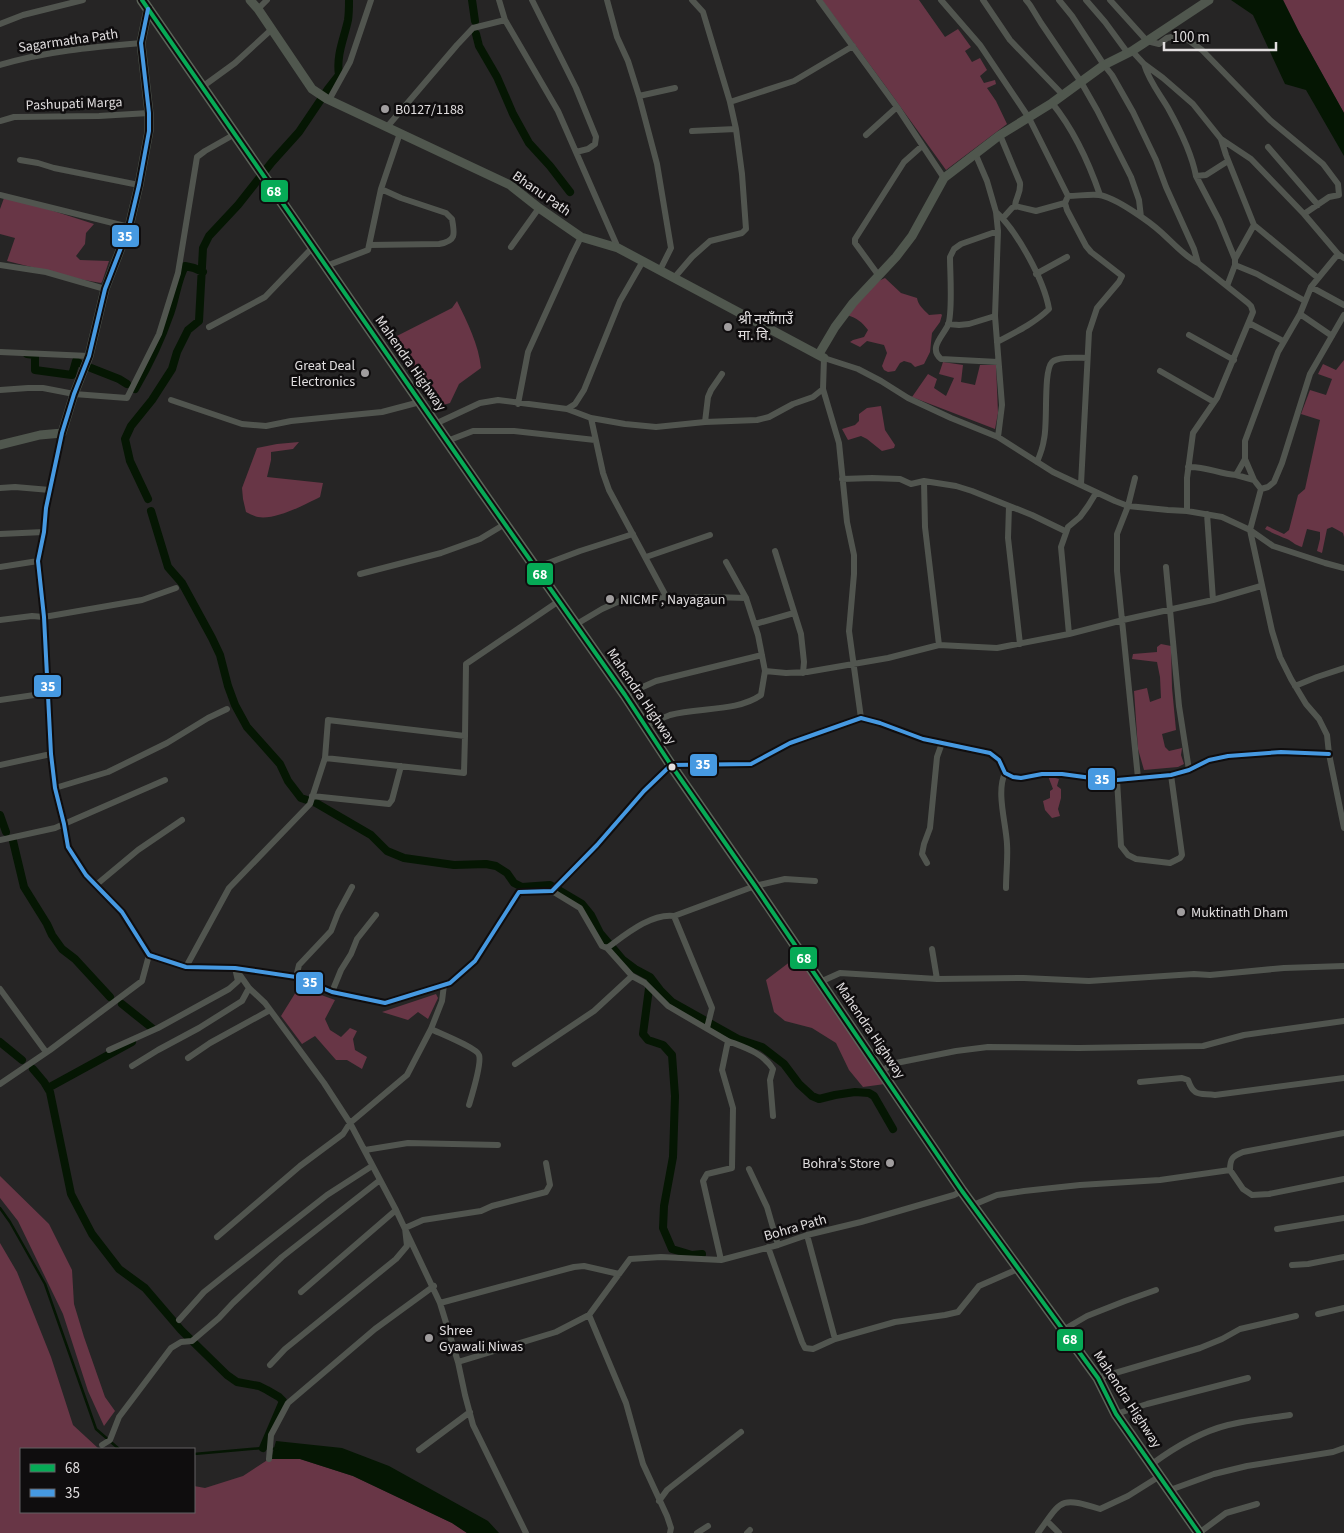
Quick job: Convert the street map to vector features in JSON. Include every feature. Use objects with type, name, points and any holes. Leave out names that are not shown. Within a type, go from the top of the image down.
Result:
[{"type":"highway","name":"Mahendra Highway","points":[[145,5],[625,695],[962,1191],[1098,1378],[1116,1414],[1199,1533]]},
{"type":"street","points":[[0,24],[24,15],[82,0]]},
{"type":"street","name":"Bhanu Path","points":[[250,0],[312,89],[328,99],[510,185],[581,238],[618,248],[821,356]]},
{"type":"street","points":[[258,9],[267,0]]},
{"type":"street","points":[[328,99],[350,62],[371,0]]},
{"type":"street","points":[[532,0],[566,68],[596,137],[595,144],[588,149],[576,152]]},
{"type":"street","points":[[607,0],[617,37],[628,62],[639,96],[657,164],[671,248],[660,270]]},
{"type":"street","points":[[674,278],[692,257],[710,241],[742,233],[746,229],[742,174],[736,128],[730,102],[703,12],[692,0]]},
{"type":"street","points":[[819,0],[897,107],[944,178]]},
{"type":"street","points":[[941,0],[980,45],[1029,118],[1068,196],[1065,203],[1072,220],[1091,252],[1122,276],[1096,308],[1089,332],[1081,484]]},
{"type":"street","points":[[983,0],[1010,40],[1063,95]]},
{"type":"street","points":[[1026,0],[1081,82],[1097,110],[1131,177],[1139,200],[1141,216]]},
{"type":"street","points":[[1059,0],[1112,75],[1143,133],[1194,249],[1198,263]]},
{"type":"street","points":[[1086,0],[1130,51],[1193,104],[1221,139],[1250,159],[1304,214],[1341,256],[1311,287],[1300,314],[1283,341],[1270,371],[1245,441],[1245,459],[1254,480],[1261,489]]},
{"type":"street","points":[[1110,0],[1147,41],[1159,44],[1167,38],[1184,37],[1202,50],[1270,120],[1323,164],[1338,184],[1339,194],[1329,197],[1304,214]]},
{"type":"street","points":[[861,718],[849,631],[854,555],[847,522],[839,443],[823,389],[821,356],[835,327],[853,303],[896,257],[912,236],[944,178],[1000,136],[1052,103],[1104,65],[1147,41],[1209,0]]},
{"type":"street","points":[[502,1],[505,20],[558,111],[618,248]]},
{"type":"street","points":[[145,5],[141,43],[149,113],[149,131],[139,185],[129,227],[105,289],[89,356],[74,394],[62,433],[38,561],[44,617],[51,754],[55,788],[68,847],[86,874],[122,912],[149,955],[186,968],[235,968],[296,977],[332,992],[384,1003],[450,983],[476,961],[519,892],[552,891],[580,908],[602,946],[607,948],[632,976],[645,983],[668,1006],[728,1041],[756,1052],[768,1060],[773,1070],[770,1080],[773,1116]]},
{"type":"street","points":[[387,127],[473,28],[505,20]]},
{"type":"street","points":[[202,87],[235,63],[272,29]]},
{"type":"street","name":"Sagarmatha Path","points":[[0,65],[88,48],[141,43]]},
{"type":"street","points":[[730,102],[794,81],[853,46]]},
{"type":"street","points":[[1144,64],[1152,84],[1176,122],[1196,176],[1219,220],[1235,262],[1305,301]]},
{"type":"street","points":[[639,96],[675,88]]},
{"type":"street","points":[[1052,103],[1080,147],[1093,173],[1100,195]]},
{"type":"street","points":[[866,135],[897,107]]},
{"type":"street","name":"Pashupati Marga","points":[[0,121],[14,117],[99,116],[149,113]]},
{"type":"street","points":[[692,131],[736,128]]},
{"type":"street","points":[[326,266],[368,250],[381,188],[400,133]]},
{"type":"street","points":[[0,390],[43,388],[74,394],[128,398],[159,334],[178,273],[198,157],[235,134]]},
{"type":"street","points":[[1000,136],[1020,183],[1021,190],[1016,198],[1015,206],[1004,218]]},
{"type":"street","points":[[1221,139],[1254,225],[1318,278]]},
{"type":"street","points":[[878,276],[855,243],[855,239],[904,162],[922,146]]},
{"type":"street","points":[[1268,147],[1318,205]]},
{"type":"street","points":[[976,153],[996,212],[998,231],[995,316],[1002,405],[998,437]]},
{"type":"street","points":[[20,160],[139,185]]},
{"type":"street","points":[[1196,176],[1206,175],[1228,161]]},
{"type":"street","points":[[369,245],[439,244],[447,243],[454,236],[452,219],[446,213],[401,198],[381,188]]},
{"type":"street","points":[[0,195],[129,227]]},
{"type":"street","points":[[1068,196],[1100,195],[1112,199],[1141,216],[1157,228],[1190,259],[1228,286],[1251,306],[1253,312],[1234,360],[1214,402],[1193,433],[1188,467],[1187,511]]},
{"type":"street","points":[[1015,206],[1036,211],[1065,203]]},
{"type":"street","points":[[511,247],[539,208]]},
{"type":"street","points":[[996,212],[1004,218],[1013,230],[1036,274],[1049,309],[1011,335],[996,342]]},
{"type":"street","points":[[1228,286],[1235,262],[1254,225]]},
{"type":"street","points":[[998,231],[961,244],[954,249],[950,258],[948,324],[935,349],[937,356],[941,359],[998,362]]},
{"type":"street","points":[[518,404],[528,352],[581,238]]},
{"type":"street","points":[[210,327],[265,297],[313,247]]},
{"type":"street","points":[[1036,274],[1068,257]]},
{"type":"street","points":[[567,409],[575,404],[584,390],[620,301],[643,261]]},
{"type":"street","points":[[0,265],[46,272],[105,289]]},
{"type":"street","points":[[1311,287],[1344,305]]},
{"type":"street","points":[[1300,314],[1332,336]]},
{"type":"street","points":[[1261,489],[1268,488],[1274,482],[1282,463],[1310,374],[1344,315]]},
{"type":"street","points":[[948,324],[970,324],[995,316]]},
{"type":"street","points":[[1249,323],[1283,341]]},
{"type":"street","points":[[1189,335],[1234,360]]},
{"type":"street","points":[[0,352],[89,356]]},
{"type":"street","points":[[821,356],[858,370],[881,381],[908,398],[998,437],[1067,480],[1081,484],[1096,493],[1128,506],[1187,511],[1222,517],[1250,530],[1273,546],[1344,568]]},
{"type":"street","points":[[1037,462],[1044,439],[1048,373],[1051,362],[1055,359],[1064,358],[1087,358]]},
{"type":"street","points":[[1160,371],[1214,402]]},
{"type":"street","points":[[704,422],[708,397],[722,374]]},
{"type":"street","points":[[435,424],[480,403],[498,400],[567,409],[591,418],[656,427],[704,422],[757,420],[769,417],[813,396],[823,389]]},
{"type":"street","points":[[171,400],[242,424],[266,426],[291,421],[382,412],[420,402]]},
{"type":"street","points":[[591,418],[603,473],[609,490],[667,598]]},
{"type":"street","points":[[447,441],[473,431],[514,431],[595,440]]},
{"type":"street","points":[[0,445],[40,435],[62,433]]},
{"type":"street","points":[[1236,475],[1245,459]]},
{"type":"street","points":[[1188,467],[1199,466],[1254,480]]},
{"type":"street","points":[[842,479],[872,478],[900,480],[911,484],[924,481],[956,486],[1009,506],[1065,531]]},
{"type":"street","points":[[1135,478],[1128,506],[1117,534],[1117,571],[1138,778]]},
{"type":"street","points":[[924,481],[925,527],[940,645]]},
{"type":"street","points":[[0,488],[15,487],[50,490]]},
{"type":"street","points":[[1261,489],[1250,530],[1272,631],[1280,657],[1295,686],[1306,704],[1319,719],[1327,735],[1328,754],[1344,828]]},
{"type":"street","points":[[1069,634],[1061,547],[1065,531],[1080,517],[1096,493]]},
{"type":"street","points":[[1009,506],[1008,538],[1020,644]]},
{"type":"street","points":[[1207,514],[1213,600]]},
{"type":"street","points":[[360,574],[441,553],[480,539],[505,524]]},
{"type":"street","points":[[0,534],[44,532]]},
{"type":"street","points":[[536,568],[633,534]]},
{"type":"street","points":[[646,556],[710,535]]},
{"type":"street","points":[[775,551],[802,642],[804,662],[802,673]]},
{"type":"street","points":[[0,567],[38,561]]},
{"type":"street","points":[[645,726],[670,715],[753,700],[761,695],[765,671],[755,624],[746,598],[726,562]]},
{"type":"street","points":[[1166,567],[1179,706],[1189,770]]},
{"type":"street","points":[[765,671],[802,673],[854,665],[940,645],[997,648],[1069,634],[1213,600],[1262,586]]},
{"type":"street","points":[[0,620],[32,616],[44,617],[142,600],[176,588]]},
{"type":"street","points":[[575,625],[624,598],[746,598]]},
{"type":"street","points":[[325,758],[464,773],[466,664],[559,601]]},
{"type":"street","points":[[755,624],[794,613]]},
{"type":"street","points":[[625,695],[656,681],[762,655]]},
{"type":"street","points":[[1295,686],[1317,676],[1344,668]]},
{"type":"street","points":[[0,700],[48,694]]},
{"type":"street","points":[[55,788],[108,772],[167,743],[208,718],[227,709]]},
{"type":"street","points":[[552,891],[597,845],[644,791],[671,765],[751,764],[790,743],[861,718],[923,739],[990,753],[999,760],[1005,773],[1012,777],[1021,778],[1042,774],[1062,774],[1117,780],[1171,775],[1189,770],[1209,760],[1228,756],[1281,752],[1328,754]]},
{"type":"street","points":[[186,968],[229,888],[310,804],[325,758],[328,720],[465,736]]},
{"type":"street","points":[[927,863],[922,854],[930,828],[937,757],[942,743]]},
{"type":"street","points":[[0,765],[51,754]]},
{"type":"street","points":[[312,796],[389,804],[392,800],[401,766]]},
{"type":"street","points":[[1005,773],[1001,788],[1007,834],[1006,888]]},
{"type":"street","points":[[1117,780],[1121,846],[1128,855],[1136,859],[1170,862],[1180,858],[1182,855],[1171,775]]},
{"type":"street","points":[[0,840],[64,824],[165,780]]},
{"type":"street","points":[[96,885],[138,850],[182,820]]},
{"type":"street","points":[[607,948],[644,922],[669,915],[674,916],[755,886],[786,879],[815,881]]},
{"type":"street","points":[[296,977],[299,965],[331,931],[338,912],[352,887]]},
{"type":"street","points":[[332,992],[341,970],[351,954],[356,939],[376,915]]},
{"type":"street","points":[[674,916],[712,1008],[707,1028]]},
{"type":"street","points":[[932,949],[937,979]]},
{"type":"street","points":[[0,1084],[142,980],[149,955]]},
{"type":"street","points":[[820,982],[840,973],[937,979],[1024,978],[1090,981],[1194,974],[1210,976],[1284,968],[1344,966]]},
{"type":"street","points":[[235,968],[249,988],[265,1002],[324,1083],[350,1123],[396,1210],[434,1286],[458,1362],[474,1425],[526,1533]]},
{"type":"street","points":[[109,1050],[158,1028],[229,989],[238,981],[235,968]]},
{"type":"street","points":[[515,1064],[594,1010],[632,976]]},
{"type":"street","points":[[217,1237],[300,1166],[342,1134],[350,1123],[407,1075],[431,1030],[442,1001],[444,985]]},
{"type":"street","points":[[132,1066],[242,1002],[249,988]]},
{"type":"street","points":[[0,989],[46,1052]]},
{"type":"street","points":[[188,1058],[210,1043],[270,1010]]},
{"type":"street","points":[[881,1071],[896,1063],[956,1051],[988,1047],[1203,1046],[1244,1035],[1344,1021]]},
{"type":"street","points":[[431,1030],[478,1052],[479,1064],[469,1105]]},
{"type":"street","points":[[721,1260],[703,1181],[707,1174],[732,1168],[733,1108],[722,1070],[728,1041]]},
{"type":"street","points":[[1140,1082],[1182,1078],[1188,1080],[1191,1090],[1196,1093],[1215,1095],[1344,1078]]},
{"type":"street","points":[[1344,1133],[1243,1152],[1234,1155],[1230,1160],[1230,1170],[1243,1189],[1252,1195],[1269,1194],[1344,1179]]},
{"type":"street","points":[[365,1150],[408,1143],[498,1145]]},
{"type":"street","points":[[405,1228],[423,1220],[481,1211],[492,1206],[546,1192],[550,1185],[546,1163]]},
{"type":"street","points":[[179,1320],[204,1292],[224,1276],[327,1195],[372,1166]]},
{"type":"street","points":[[750,1169],[767,1207],[778,1245]]},
{"type":"street","points":[[973,1205],[997,1195],[1024,1191],[1080,1184],[1160,1180],[1230,1170]]},
{"type":"street","points":[[102,1446],[110,1440],[119,1416],[171,1348],[181,1342],[192,1341],[282,1258],[380,1180]]},
{"type":"street","name":"Bohra Path","points":[[619,1274],[630,1259],[661,1257],[721,1260],[778,1245],[807,1235],[861,1222],[962,1191]]},
{"type":"street","points":[[301,1292],[396,1210]]},
{"type":"street","points":[[1277,1230],[1344,1218]]},
{"type":"street","points":[[270,1365],[286,1349],[396,1259],[407,1246],[405,1228]]},
{"type":"street","points":[[807,1235],[835,1339]]},
{"type":"street","points":[[768,1247],[805,1348],[814,1349],[835,1339],[895,1322],[958,1312],[979,1286],[1018,1269]]},
{"type":"street","points":[[1292,1265],[1344,1257]]},
{"type":"street","points":[[440,1303],[574,1267],[584,1266],[619,1274],[590,1315],[556,1332],[458,1362]]},
{"type":"street","points":[[269,1459],[271,1435],[288,1403],[376,1329],[434,1286]]},
{"type":"street","points":[[1063,1330],[1087,1316],[1125,1300],[1156,1290]]},
{"type":"street","points":[[1318,1314],[1344,1308]]},
{"type":"street","points":[[590,1315],[626,1403],[643,1464],[669,1522],[670,1533]]},
{"type":"street","points":[[1098,1378],[1200,1348],[1248,1327],[1296,1316]]},
{"type":"street","points":[[1116,1414],[1248,1378]]},
{"type":"street","points":[[419,1450],[470,1412]]},
{"type":"street","points":[[1152,1464],[1176,1446],[1208,1431],[1229,1425],[1290,1415]]},
{"type":"street","points":[[659,1501],[667,1490],[741,1432]]},
{"type":"street","points":[[1170,1490],[1214,1474],[1247,1466],[1334,1452],[1344,1448]]},
{"type":"street","points":[[1038,1533],[1056,1507],[1065,1502],[1075,1501],[1100,1509],[1128,1496],[1160,1476]]},
{"type":"street","points":[[1199,1533],[1226,1513],[1257,1504]]},
{"type":"street","points":[[1047,1520],[1059,1533]]},
{"type":"street","points":[[696,1533],[708,1526]]},
{"type":"shaded area","points":[[822,0],[919,0],[945,37],[958,29],[971,47],[965,51],[972,62],[980,58],[987,70],[980,76],[984,83],[995,80],[996,84],[987,88],[996,101],[1007,124],[946,170]]},
{"type":"shaded area","points":[[1231,0],[1283,0],[1344,113],[1344,156],[1306,90],[1285,84],[1253,15]]},
{"type":"shaded area","points":[[1283,0],[1344,0],[1344,113],[1299,32]]},
{"type":"shaded area","points":[[4,198],[38,206],[94,224],[86,233],[85,244],[76,256],[80,260],[109,261],[102,282],[84,280],[7,261],[15,238],[0,234],[0,209]]},
{"type":"shaded area","points":[[885,278],[901,293],[917,298],[920,305],[929,315],[942,315],[940,322],[932,333],[930,352],[924,364],[915,367],[911,363],[904,361],[900,363],[895,371],[888,372],[882,366],[887,353],[884,345],[867,341],[860,347],[850,342],[864,337],[868,330],[854,317],[847,315],[874,283]]},
{"type":"shaded area","points":[[457,301],[475,342],[481,368],[459,384],[450,403],[434,408],[389,340],[452,308]]},
{"type":"shaded area","points":[[1344,360],[1344,537],[1343,533],[1332,527],[1327,529],[1322,553],[1317,551],[1320,532],[1307,529],[1302,547],[1265,529],[1267,526],[1284,534],[1289,530],[1298,495],[1305,489],[1320,420],[1301,414],[1310,390],[1326,395],[1332,379],[1318,374],[1323,364],[1336,370]]},
{"type":"shaded area","points":[[943,362],[963,365],[961,382],[975,385],[980,365],[996,365],[998,413],[995,429],[912,397],[928,374],[937,379],[934,388],[946,396],[954,378],[939,374]]},
{"type":"shaded area","points":[[881,406],[885,430],[895,445],[894,448],[882,451],[861,436],[848,440],[842,429],[855,425],[859,421],[859,414],[867,408]]},
{"type":"shaded area","points":[[299,442],[293,449],[271,452],[267,477],[323,483],[320,497],[290,511],[273,516],[258,517],[246,512],[242,488],[257,448]]},
{"type":"shaded area","points":[[1161,644],[1171,646],[1176,730],[1162,734],[1165,747],[1169,751],[1182,748],[1181,755],[1184,764],[1178,767],[1144,770],[1138,749],[1134,691],[1147,688],[1150,702],[1161,698],[1160,677],[1157,662],[1132,659],[1133,654],[1157,652],[1157,647]]},
{"type":"shaded area","points":[[1048,776],[1059,779],[1057,786],[1061,789],[1058,809],[1060,816],[1052,818],[1045,810],[1043,801],[1050,798],[1050,791],[1053,789]]},
{"type":"shaded area","points":[[795,958],[816,980],[885,1084],[863,1087],[849,1070],[836,1043],[812,1028],[785,1021],[774,1012],[766,980]]},
{"type":"shaded area","points":[[299,987],[335,1000],[325,1019],[330,1030],[341,1037],[350,1028],[357,1031],[353,1039],[355,1050],[367,1057],[362,1069],[347,1060],[336,1060],[315,1036],[302,1044],[281,1016]]},
{"type":"shaded area","points":[[436,994],[438,998],[428,1019],[418,1012],[408,1020],[382,1012]]},
{"type":"shaded area","points":[[0,1176],[49,1224],[72,1270],[74,1304],[84,1337],[105,1397],[115,1411],[104,1426],[88,1391],[63,1314],[18,1221],[0,1198]]},
{"type":"shaded area","points":[[0,1243],[17,1272],[51,1357],[73,1425],[98,1448],[20,1448],[20,1513],[195,1513],[195,1486],[205,1488],[243,1476],[269,1459],[300,1459],[353,1476],[452,1523],[467,1533],[0,1533]]},
{"type":"shaded area","points":[[276,1441],[342,1448],[389,1466],[488,1521],[499,1533],[467,1533],[452,1523],[353,1476],[300,1459],[271,1459]]},
{"type":"waterway","points":[[148,499],[130,461],[125,439],[131,426],[152,400],[172,369],[177,352],[188,330],[199,321],[203,248],[209,236],[238,205],[299,132],[339,75],[339,54],[348,20],[349,0]]},
{"type":"waterway","points":[[472,0],[475,21]]},
{"type":"waterway","points":[[476,34],[479,46],[497,77],[513,114],[529,143],[570,192]]},
{"type":"waterway","points":[[135,389],[163,333],[185,266],[203,272]]},
{"type":"waterway","points":[[27,354],[35,355],[35,370],[72,375],[76,361],[79,363]]},
{"type":"waterway","points":[[91,368],[127,384]]},
{"type":"waterway","points":[[151,511],[168,567],[182,583],[212,638],[220,655],[235,705],[247,727],[280,764],[288,781],[301,798],[316,803],[371,835],[387,851],[404,858],[454,865],[486,864],[496,866],[507,873],[514,883],[522,887],[550,885],[582,904],[591,915],[600,933],[623,960],[650,977],[672,1002],[738,1039],[762,1047],[784,1064],[799,1084],[812,1096],[819,1099],[855,1092],[869,1093],[874,1096],[893,1129]]},
{"type":"waterway","points":[[0,815],[6,832]]},
{"type":"waterway","points":[[13,841],[24,887],[52,935],[62,949],[75,959],[110,997]]},
{"type":"waterway","points":[[650,981],[643,1034],[648,1040],[663,1045],[672,1055],[675,1096],[673,1157],[664,1206],[663,1228],[672,1249],[692,1255],[702,1254]]},
{"type":"waterway","points":[[122,1004],[152,1028]]},
{"type":"waterway","points":[[0,1042],[22,1060]]},
{"type":"waterway","points":[[48,1088],[132,1042]]},
{"type":"waterway","points":[[33,1069],[50,1092],[71,1194],[92,1234],[119,1269],[145,1288],[181,1330],[227,1375],[237,1382],[259,1386],[283,1401],[263,1448]]},
{"type":"waterway","points":[[0,1208],[45,1284],[96,1429],[118,1448]]},
{"type":"waterway","points":[[195,1454],[263,1448],[277,1449]]},
{"type":"transit line","name":"68","points":[[142,0],[625,695],[962,1191],[1098,1378],[1116,1414],[1199,1533]]},
{"type":"transit line","name":"35","points":[[148,9],[141,43],[149,113],[149,131],[139,185],[129,227],[105,289],[89,356],[74,394],[62,433],[46,508],[44,532],[38,561],[44,617],[51,754],[55,788],[68,847],[86,875],[122,912],[149,955],[186,967],[235,968],[296,977],[332,992],[385,1003],[450,983],[475,961],[519,892],[552,891],[597,845],[644,791],[671,765],[751,764],[790,743],[861,718],[923,739],[990,753],[999,760],[1005,773],[1021,778],[1042,774],[1062,774],[1117,780],[1171,775],[1189,770],[1209,760],[1228,756],[1281,752],[1329,754]]},
{"type":"place","name":"B0127/1188","points":[[385,109]]},
{"type":"place","name":"श्री नयाँगाउँ मा. वि.","points":[[728,327]]},
{"type":"place","name":"Great Deal Electronics","points":[[365,373]]},
{"type":"place","name":"NICMF , Nayagaun","points":[[610,599]]},
{"type":"place","name":"Muktinath Dham","points":[[1181,912]]},
{"type":"place","name":"Bohra's Store","points":[[890,1163]]},
{"type":"place","name":"Shree Gyawali Niwas","points":[[429,1338]]}]
